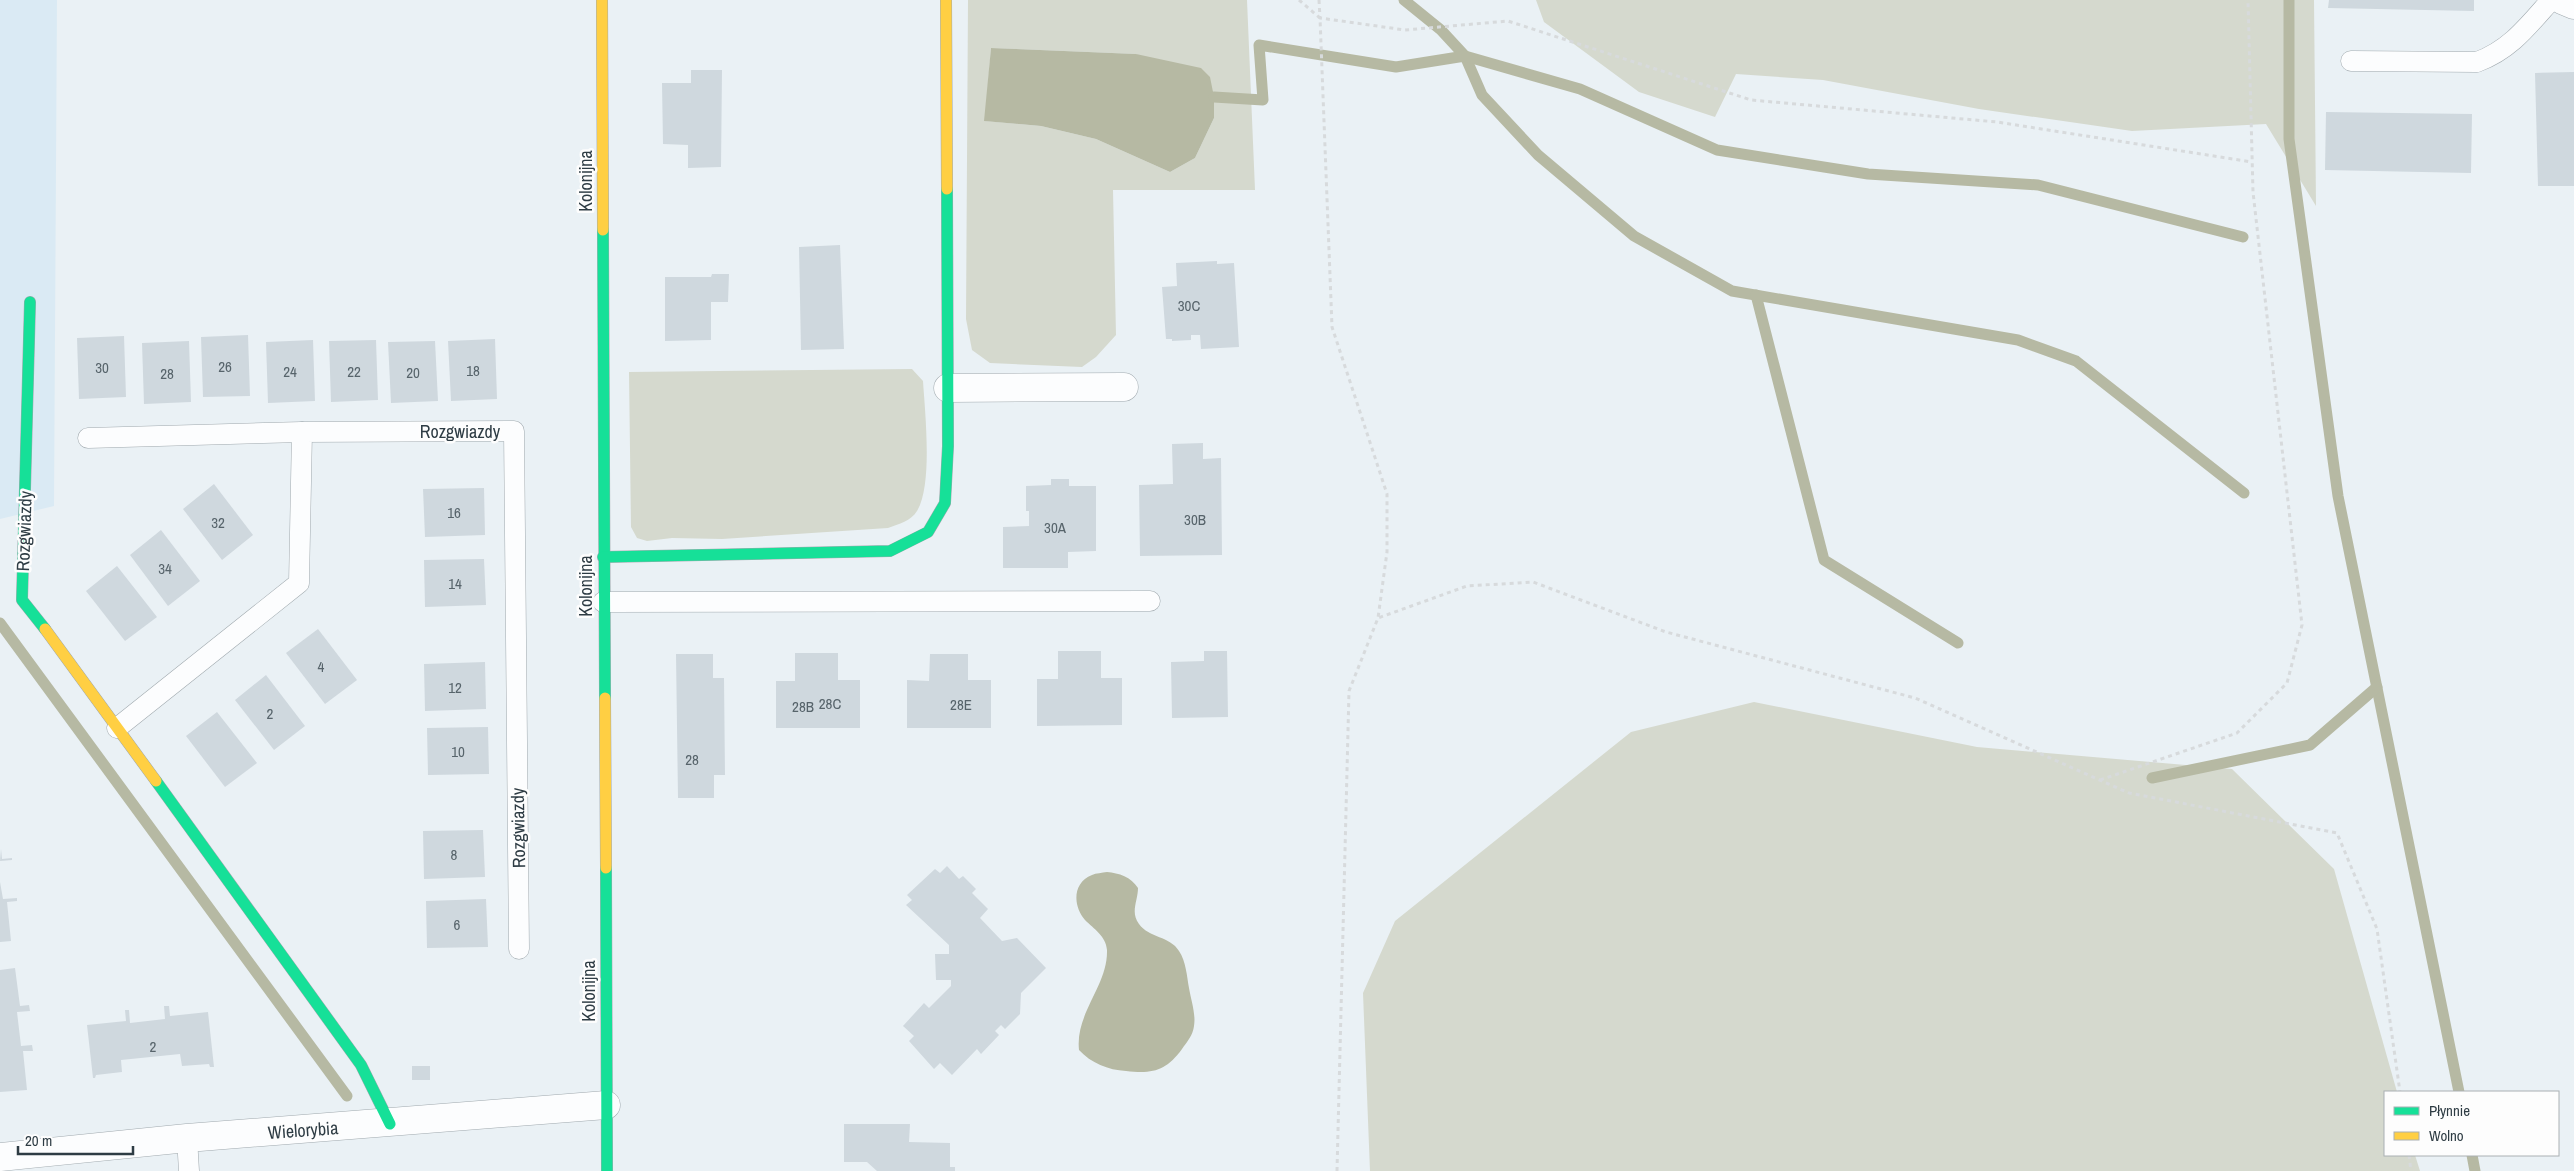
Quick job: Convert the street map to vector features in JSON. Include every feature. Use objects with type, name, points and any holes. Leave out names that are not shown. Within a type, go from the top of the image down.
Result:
[{"type":"street","name":"Kolonijna","points":[[602,0],[602,557],[606,1171]]},
{"type":"street","points":[[602,557],[890,551],[928,532],[945,503],[948,388],[946,0]]},
{"type":"street","points":[[2562,0],[2574,4]]},
{"type":"street","name":"Rozgwiazdy","points":[[30,302],[22,600],[361,1065],[390,1124]]},
{"type":"street","points":[[948,388],[1124,387]]},
{"type":"street","name":"Wielorybia","points":[[0,1157],[187,1138],[390,1124],[606,1105]]},
{"type":"lane","points":[[2351,61],[2477,62],[2496,55],[2517,39],[2551,0]]},
{"type":"lane","name":"Rozgwiazdy","points":[[302,432],[514,431],[519,949]]},
{"type":"lane","points":[[88,438],[302,432],[299,583],[117,728]]},
{"type":"lane","points":[[603,602],[1150,601]]},
{"type":"lane","points":[[187,1138],[188,1171]]},
{"type":"path","points":[[1299,0],[1320,18],[1406,30],[1508,21],[1751,100],[1997,122],[2252,162]]},
{"type":"path","points":[[1319,0],[1332,327],[1387,494],[1387,552],[1378,618],[1349,691],[1337,1171]]},
{"type":"path","points":[[2099,780],[2237,734],[2287,683],[2302,625],[2254,202],[2248,0]]},
{"type":"path","points":[[1378,618],[1467,586],[1533,582],[1666,632],[1915,698],[2129,793],[2337,833],[2377,929],[2400,1091]]},
{"type":"path","points":[[2409,1156],[2411,1171]]},
{"type":"shaded area","points":[[0,0],[57,0],[54,506],[0,519]]},
{"type":"shaded area","points":[[968,0],[1247,0],[1255,190],[1113,190],[1116,335],[1096,357],[1082,367],[990,363],[972,350],[966,319]],"holes":[[[991,48],[1136,54],[1214,118],[1195,158],[1170,172],[1096,139],[1041,126],[985,121]]]},
{"type":"shaded area","points":[[1536,0],[2314,0],[2316,206],[2266,124],[2132,131],[1979,109],[1823,80],[1736,74],[1715,117],[1639,92],[1544,22]]},
{"type":"shaded area","points":[[991,48],[1136,54],[1201,68],[1210,77],[1214,97],[1214,118],[1195,158],[1170,172],[1096,139],[1041,126],[984,121]]},
{"type":"shaded area","points":[[912,369],[923,381],[927,448],[925,484],[922,499],[917,511],[908,520],[888,528],[722,539],[672,538],[647,541],[637,538],[631,527],[629,372]]},
{"type":"shaded area","points":[[1754,702],[1977,747],[2232,769],[2334,869],[2397,1091],[2384,1091],[2384,1156],[2415,1156],[2420,1171],[1370,1171],[1363,993],[1395,921],[1631,732]]},
{"type":"shaded area","points":[[1107,872],[1124,876],[1135,884],[1138,888],[1135,906],[1136,920],[1143,929],[1175,946],[1183,959],[1186,969],[1194,1017],[1194,1026],[1190,1038],[1170,1062],[1151,1071],[1136,1072],[1106,1067],[1089,1059],[1079,1050],[1082,1024],[1098,988],[1106,963],[1107,950],[1102,937],[1081,914],[1076,895],[1081,883],[1085,879],[1094,874]]},
{"type":"building","points":[[2329,0],[2474,0],[2474,11],[2328,8]]},
{"type":"building","points":[[691,70],[722,70],[721,167],[688,168],[688,145],[663,144],[662,83],[691,83]]},
{"type":"building","points":[[2574,72],[2574,186],[2538,186],[2535,73]]},
{"type":"building","points":[[2326,112],[2472,114],[2471,173],[2325,170]]},
{"type":"building","points":[[840,245],[844,349],[801,350],[799,247]]},
{"type":"building","points":[[1217,261],[1217,264],[1234,263],[1239,347],[1201,349],[1200,335],[1191,335],[1191,340],[1172,341],[1172,339],[1166,339],[1162,287],[1177,286],[1176,263]]},
{"type":"building","points":[[712,274],[729,274],[728,302],[711,302],[711,340],[665,341],[665,277],[711,277]]},
{"type":"building","points":[[248,335],[250,396],[203,397],[201,337]]},
{"type":"building","points":[[124,336],[126,397],[79,399],[77,338]]},
{"type":"building","points":[[495,339],[497,399],[451,401],[448,341]]},
{"type":"building","points":[[313,340],[315,401],[268,403],[266,342]]},
{"type":"building","points":[[376,340],[378,400],[331,402],[329,341]]},
{"type":"building","points":[[189,341],[191,402],[144,404],[142,343]]},
{"type":"building","points":[[435,341],[438,401],[391,403],[388,342]]},
{"type":"building","points":[[1203,443],[1203,459],[1221,458],[1222,555],[1140,556],[1139,485],[1173,484],[1172,444]]},
{"type":"building","points":[[1051,479],[1069,479],[1069,486],[1096,486],[1096,551],[1068,552],[1068,568],[1003,568],[1003,527],[1029,526],[1029,511],[1026,511],[1026,486],[1051,485]]},
{"type":"building","points":[[214,484],[253,535],[222,560],[183,509]]},
{"type":"building","points":[[484,488],[485,535],[425,537],[423,489]]},
{"type":"building","points":[[161,530],[200,581],[168,606],[130,555]]},
{"type":"building","points":[[484,559],[486,605],[425,607],[424,560]]},
{"type":"building","points":[[117,566],[157,617],[125,641],[86,591]]},
{"type":"building","points":[[318,629],[357,680],[325,704],[286,653]]},
{"type":"building","points":[[1058,651],[1101,651],[1101,678],[1122,678],[1122,725],[1037,726],[1037,679],[1058,679]]},
{"type":"building","points":[[1204,651],[1227,651],[1228,717],[1172,718],[1171,662],[1204,661]]},
{"type":"building","points":[[795,653],[838,653],[838,680],[860,680],[860,728],[776,728],[776,681],[795,681]]},
{"type":"building","points":[[676,654],[713,654],[713,678],[724,678],[725,775],[714,775],[714,798],[678,798]]},
{"type":"building","points":[[930,654],[968,654],[968,680],[991,680],[991,728],[907,728],[907,680],[929,681]]},
{"type":"building","points":[[485,662],[486,709],[425,711],[424,664]]},
{"type":"building","points":[[266,675],[305,726],[274,750],[235,700]]},
{"type":"building","points":[[217,712],[257,763],[225,787],[186,736]]},
{"type":"building","points":[[488,727],[489,774],[428,775],[427,728]]},
{"type":"building","points":[[483,830],[485,877],[424,879],[423,831]]},
{"type":"building","points":[[1,849],[2,859],[12,858],[12,860],[0,861]]},
{"type":"building","points":[[947,866],[959,879],[963,876],[976,889],[972,893],[988,909],[980,918],[1002,941],[1017,938],[1046,968],[1021,993],[1020,1014],[1005,1029],[1001,1025],[995,1031],[999,1035],[981,1054],[977,1049],[952,1075],[940,1063],[934,1069],[909,1041],[914,1036],[903,1026],[924,1003],[929,1008],[951,986],[951,980],[936,980],[935,954],[949,954],[949,945],[906,905],[912,900],[907,895],[935,869],[940,873]]},
{"type":"building","points":[[0,882],[3,899],[17,898],[17,901],[7,902],[11,941],[0,942]]},
{"type":"building","points":[[486,899],[488,947],[427,948],[426,901]]},
{"type":"building","points":[[15,968],[20,1006],[29,1005],[30,1011],[17,1012],[21,1046],[32,1045],[33,1051],[23,1051],[27,1090],[0,1092],[0,970]]},
{"type":"building","points":[[164,1006],[169,1006],[170,1016],[208,1012],[214,1067],[210,1067],[209,1064],[182,1066],[180,1054],[121,1060],[122,1072],[96,1075],[93,1078],[87,1025],[126,1021],[125,1010],[129,1010],[130,1023],[165,1019]]},
{"type":"building","points":[[412,1066],[430,1066],[430,1080],[412,1080]]},
{"type":"building","points":[[844,1124],[910,1124],[909,1142],[950,1143],[950,1167],[955,1167],[955,1171],[877,1171],[867,1162],[844,1162]]},
{"type":"waterway","points":[[1404,0],[1441,30],[1465,56],[1482,95],[1538,155],[1634,236],[1732,291],[2018,340],[2076,361],[2244,493]]},
{"type":"waterway","points":[[2289,0],[2289,139],[2338,496],[2459,1091]]},
{"type":"waterway","points":[[1214,97],[1263,100],[1259,45],[1396,67],[1465,56],[1580,89],[1717,150],[1868,174],[2038,185],[2243,237]]},
{"type":"waterway","points":[[1756,295],[1824,560],[1958,643]]},
{"type":"waterway","points":[[0,623],[347,1096]]},
{"type":"waterway","points":[[2152,778],[2310,745],[2377,687]]},
{"type":"waterway","points":[[2472,1156],[2475,1171]]},
{"type":"traffic: fast","points":[[603,557],[890,551],[928,532],[945,503],[948,446],[947,189]]},
{"type":"traffic: fast","points":[[603,230],[605,698]]},
{"type":"traffic: fast","points":[[30,302],[22,600],[45,629]]},
{"type":"traffic: fast","points":[[156,781],[361,1065],[390,1124]]},
{"type":"traffic: fast","points":[[606,868],[607,1171]]},
{"type":"traffic: slow","points":[[602,0],[603,230]]},
{"type":"traffic: slow","points":[[946,0],[947,189]]},
{"type":"traffic: slow","points":[[45,629],[156,781]]},
{"type":"traffic: slow","points":[[605,698],[606,868]]}]
